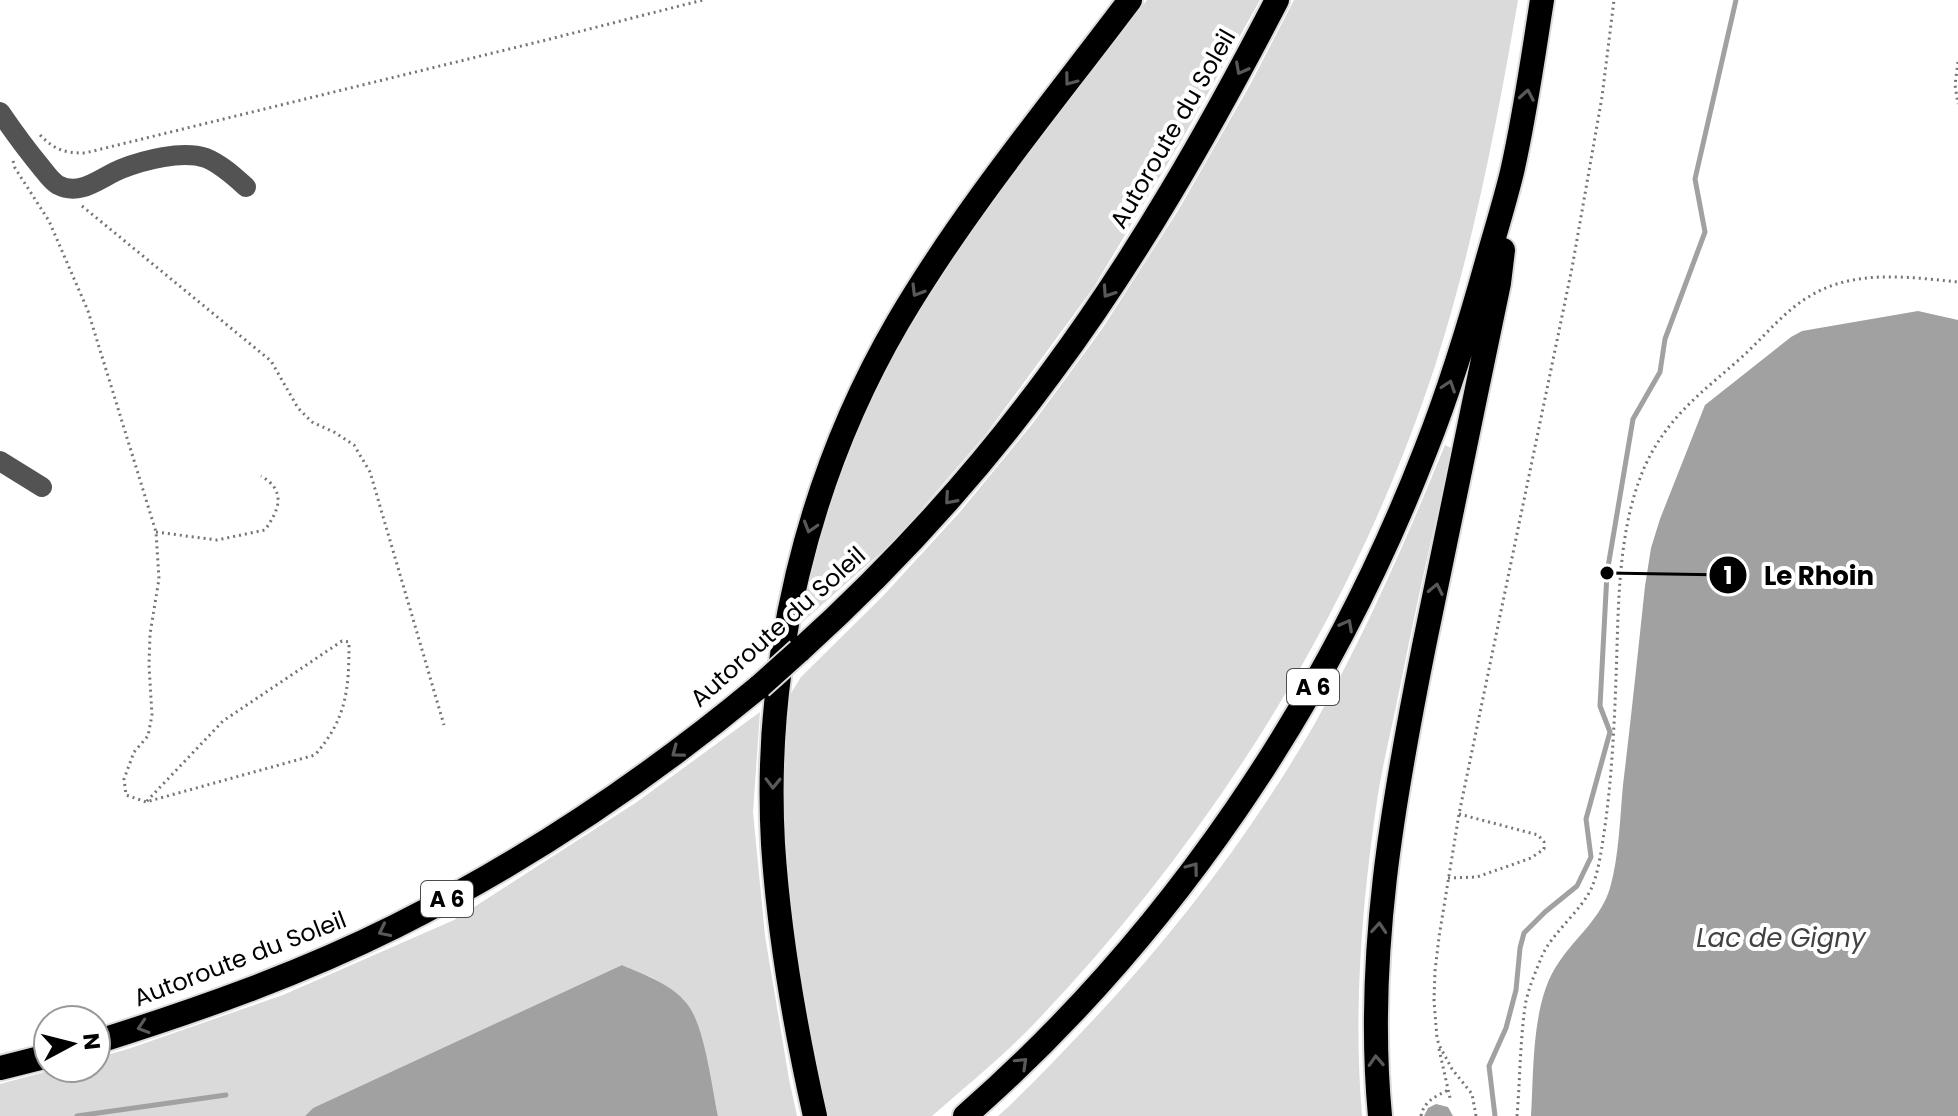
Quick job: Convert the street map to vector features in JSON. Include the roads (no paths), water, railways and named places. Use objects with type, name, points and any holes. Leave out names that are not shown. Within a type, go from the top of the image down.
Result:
[{"type":"highway","points":[[815,1116],[784,947],[772,813],[773,753],[785,634],[805,545],[828,474],[856,404],[913,298],[972,211],[1130,0]]},
{"type":"highway","name":"Autoroute du Soleil","points":[[112,1037],[273,981],[420,914],[572,825],[670,757],[760,686],[879,574],[940,510],[998,443],[1052,373],[1165,202],[1277,0]]},
{"type":"highway","name":"A 6","points":[[965,1116],[1015,1070],[1109,972],[1195,867],[1247,793],[1318,677],[1354,611],[1381,557],[1426,449],[1462,349],[1512,172],[1542,0]]},
{"type":"highway","points":[[1380,1116],[1375,1006],[1379,930],[1389,840],[1411,712],[1499,283],[1512,172]]},
{"type":"highway","points":[[0,1068],[32,1060]]},
{"type":"street","points":[[0,112],[27,135],[55,184],[68,188],[87,187],[119,170],[156,158],[194,156],[208,159],[246,187]]},
{"type":"street","points":[[0,461],[42,487]]},
{"type":"water","name":"Lac de Gigny","points":[[1918,311],[1958,320],[1958,1116],[1531,1116],[1536,1036],[1543,996],[1559,962],[1601,909],[1613,876],[1651,548],[1705,405],[1802,331]]},
{"type":"water","points":[[622,965],[668,987],[690,1008],[704,1045],[718,1116],[305,1116],[313,1108]]},
{"type":"water","points":[[1436,1104],[1448,1107],[1453,1116],[1424,1116],[1428,1108]]},
{"type":"waterway","points":[[1495,1116],[1489,1066],[1506,1028],[1516,990],[1524,933],[1577,886],[1591,857],[1586,819],[1610,732],[1600,706],[1607,573],[1633,419],[1660,372],[1665,339],[1705,232],[1695,179],[1736,0]]},
{"type":"waterway","points":[[77,1116],[226,1095]]},
{"type":"place","name":"Le Rhoin","points":[[1607,573]]}]
